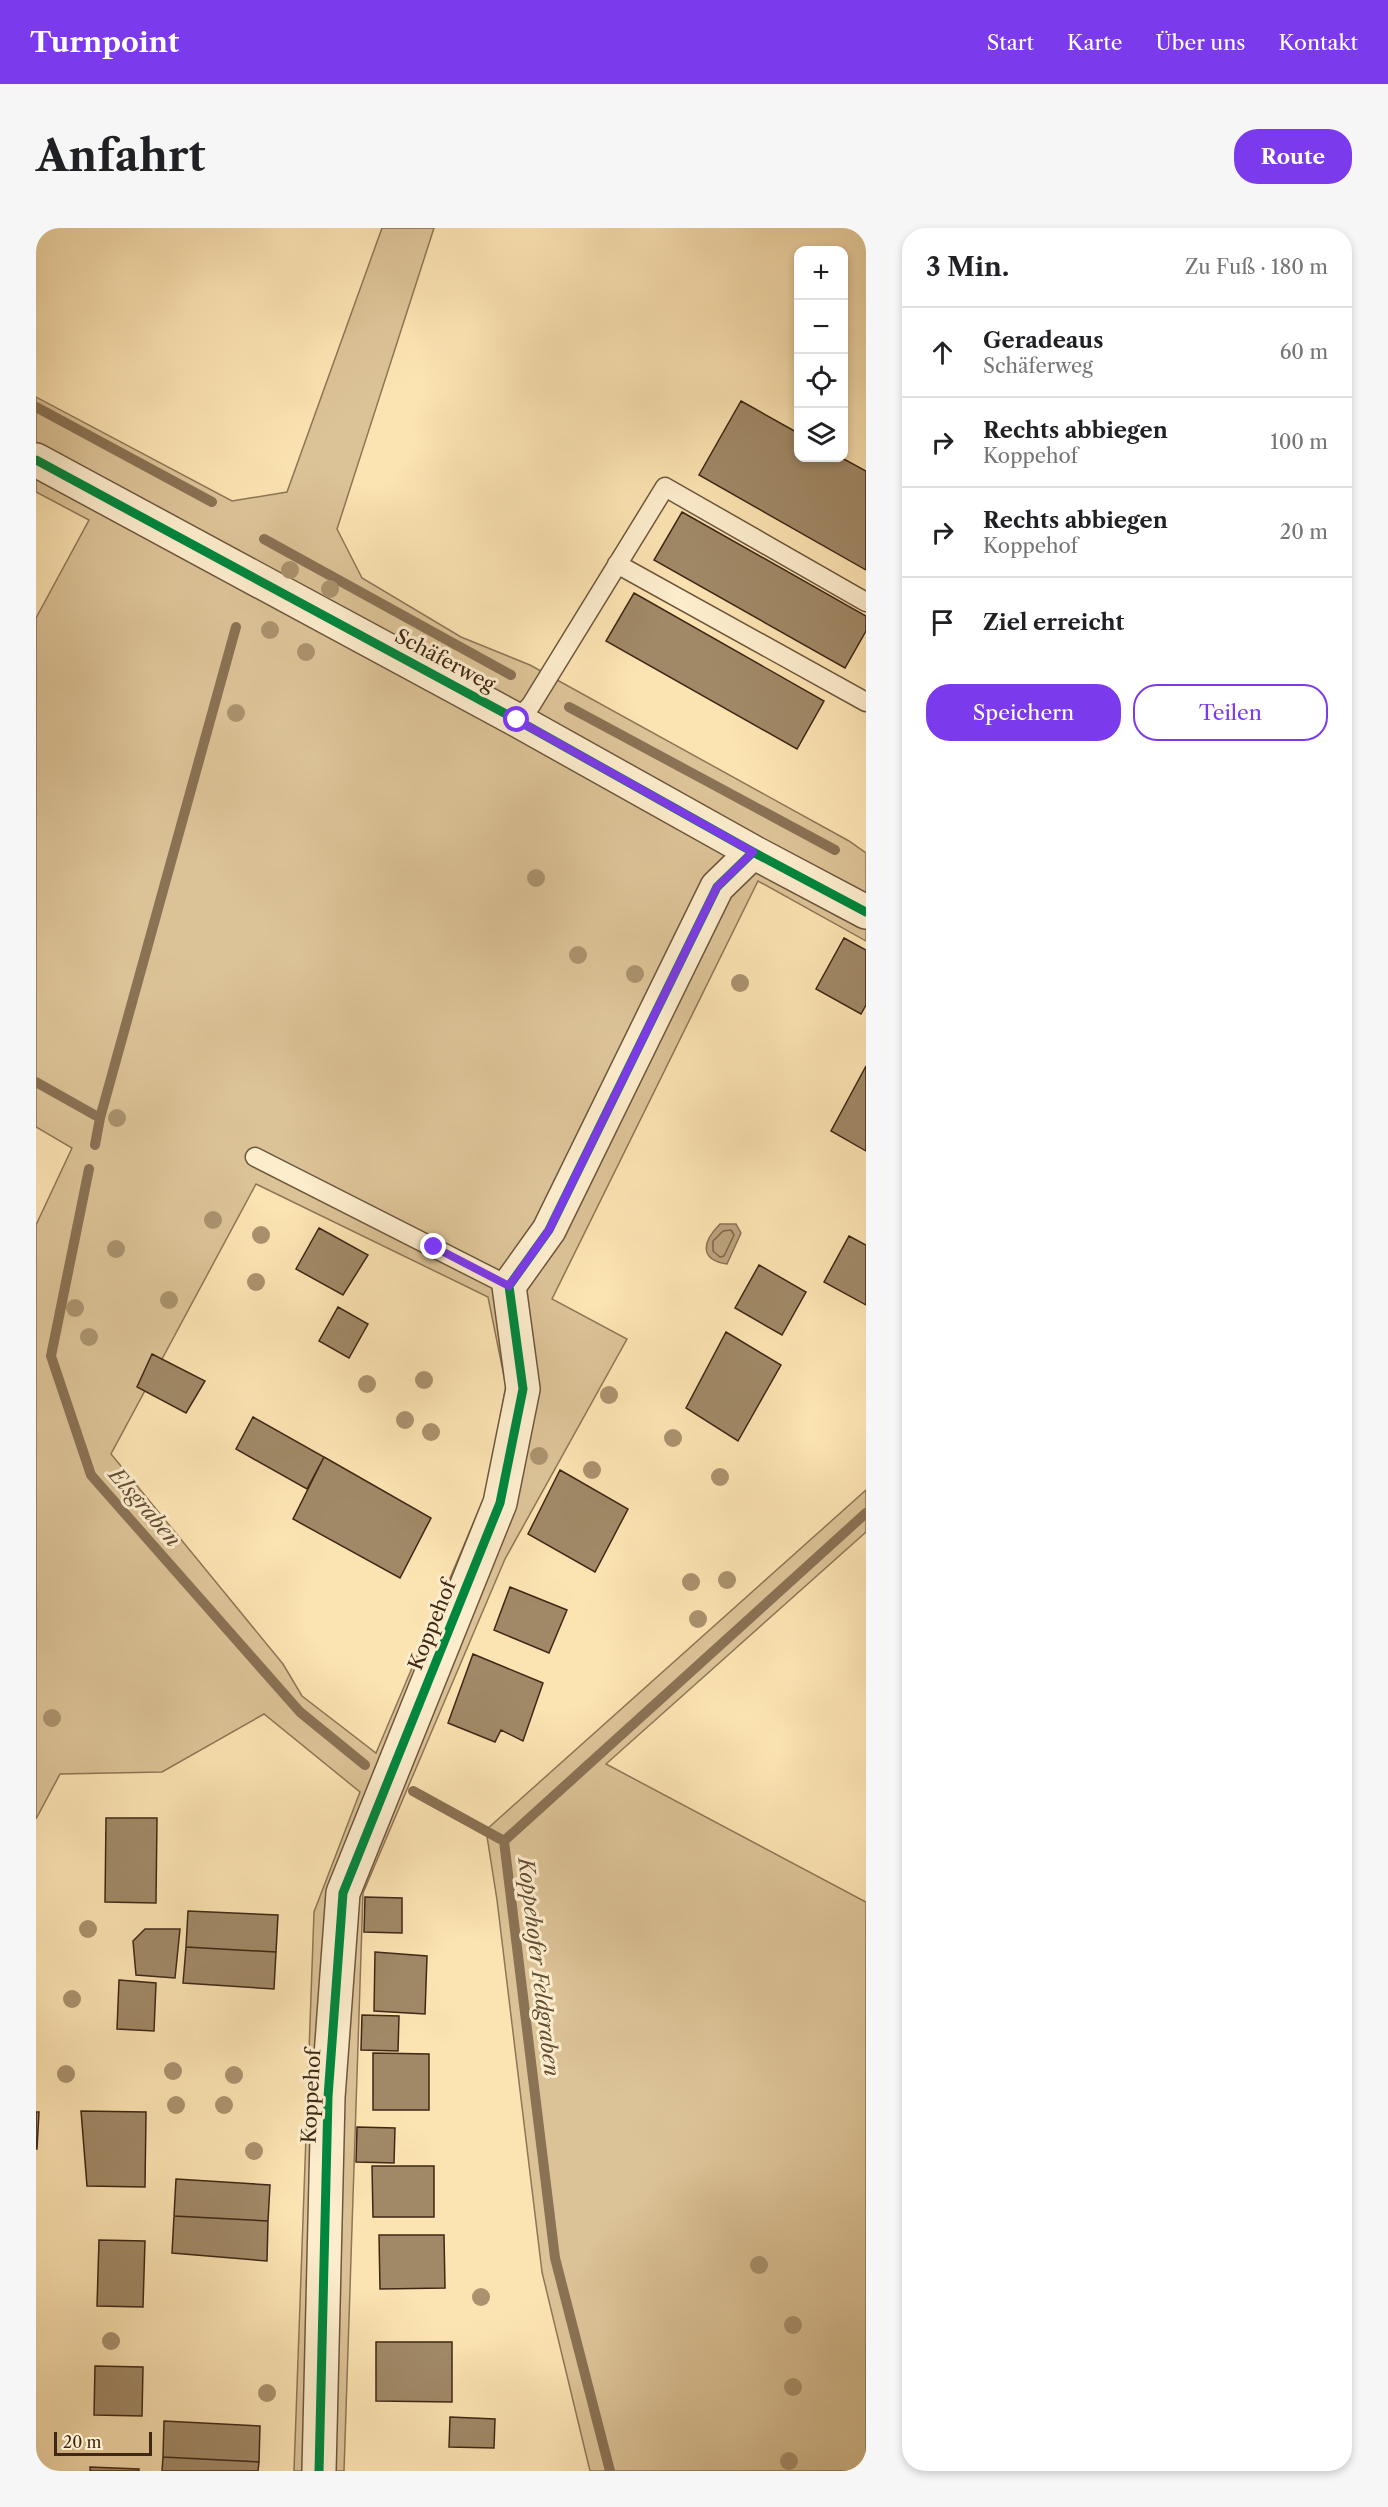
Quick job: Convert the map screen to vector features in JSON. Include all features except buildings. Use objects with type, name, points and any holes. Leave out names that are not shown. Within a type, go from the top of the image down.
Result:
[{"type":"street","name":"Schäferweg","points":[[36,460],[866,912]]},
{"type":"street","points":[[509,1286],[549,1230],[717,887],[753,852]]},
{"type":"street","name":"Koppehof","points":[[319,2471],[328,2097],[343,1893],[500,1503],[523,1389],[509,1286]]},
{"type":"lane","points":[[517,720],[531,705],[665,487],[866,602]]},
{"type":"lane","points":[[617,564],[866,702]]},
{"type":"lane","points":[[255,1157],[509,1286]]},
{"type":"shaded area","points":[[382,228],[434,228],[337,529],[362,578],[461,637],[530,665],[849,841],[866,853],[866,941],[758,881],[552,1299],[627,1339],[505,1559],[363,1893],[344,2471],[294,2471],[314,1912],[360,1792],[264,1714],[162,1772],[60,1774],[36,1819],[36,1225],[72,1148],[36,1127],[36,618],[89,520],[36,492],[36,397],[232,501],[287,492]],"holes":[[[256,1184],[488,1297],[506,1386],[486,1493],[376,1753],[302,1696],[283,1664],[111,1454]]]},
{"type":"shaded area","points":[[866,1490],[866,1532],[606,1764],[866,1902],[866,2471],[590,2471],[542,2272],[497,1900],[486,1830]]},
{"type":"water","points":[[720,1224],[736,1224],[741,1233],[727,1264],[711,1258],[706,1248],[710,1236]]},
{"type":"waterway","points":[[36,407],[212,502]]},
{"type":"waterway","points":[[264,539],[511,675]]},
{"type":"waterway","points":[[100,1118],[236,627]]},
{"type":"waterway","points":[[569,707],[835,850]]},
{"type":"waterway","name":"Elsgraben","points":[[36,1082],[100,1118],[95,1145]]},
{"type":"waterway","name":"Elsgraben","points":[[89,1169],[51,1356],[91,1475],[300,1712],[365,1765]]},
{"type":"waterway","name":"Koppehofer Feldgraben","points":[[504,1841],[866,1513]]},
{"type":"waterway","name":"Elsgraben","points":[[413,1791],[504,1841]]},
{"type":"waterway","name":"Koppehofer Feldgraben","points":[[504,1841],[555,2258],[610,2471]]},
{"type":"cycle path","points":[[36,460],[866,912]]},
{"type":"cycle path","points":[[319,2471],[328,2097],[343,1893],[500,1503],[523,1389],[509,1286],[549,1230],[717,887],[753,852]]},
{"type":"route","points":[[434,1247],[509,1286],[549,1230],[717,887],[753,852],[517,720]]}]
